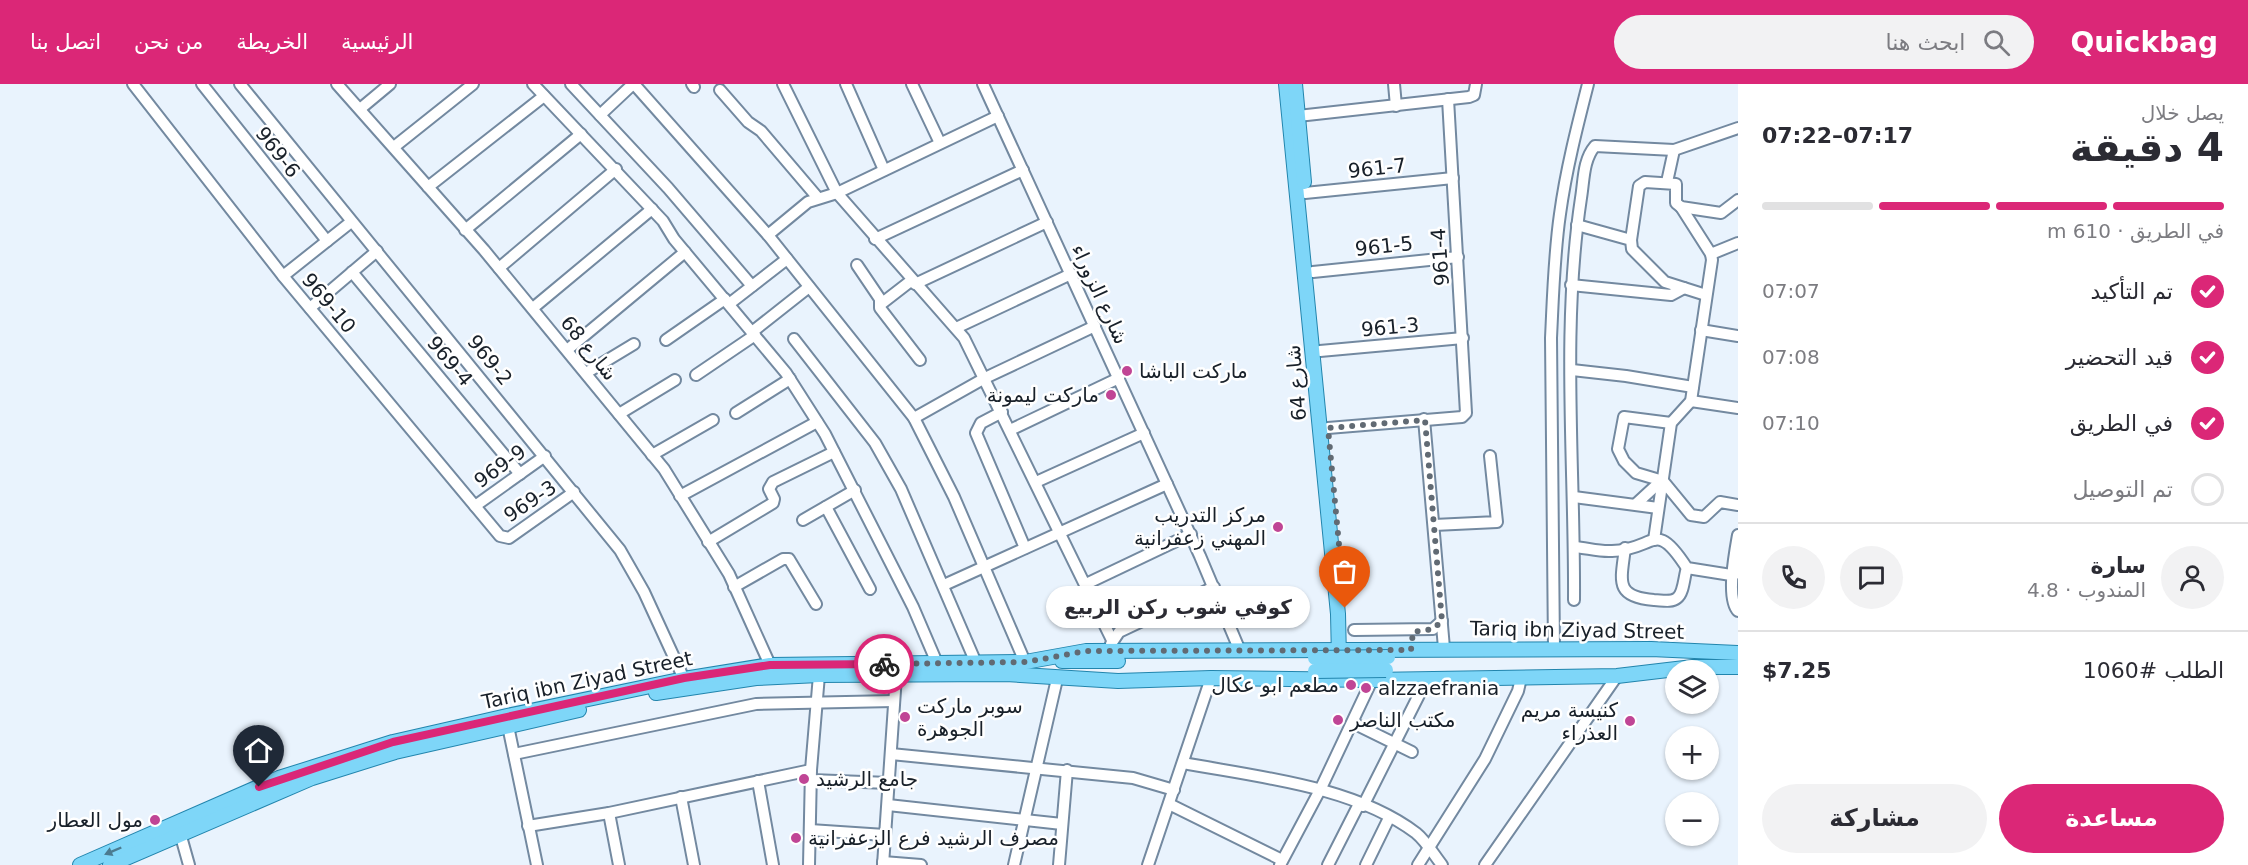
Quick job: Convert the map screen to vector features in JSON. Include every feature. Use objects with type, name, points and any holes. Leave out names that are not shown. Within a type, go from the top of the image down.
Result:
[{"type":"main road","name":"شارع 64","points":[[1286,84],[1343,650]]},
{"type":"main road","name":"شارع 64","points":[[1295,84],[1328,428],[1344,680]]},
{"type":"main road","name":"Tariq ibn Ziyad Street","points":[[80,865],[279,778],[393,742],[684,678],[770,665],[1026,662],[1111,646],[1240,651],[1444,648],[1651,649],[1738,653]]},
{"type":"main road","points":[[1006,674],[1708,652]]},
{"type":"main road","points":[[1026,662],[1315,664]]},
{"type":"main road","points":[[1387,663],[1665,667]]},
{"type":"main road","name":"Tariq ibn Ziyad Street","points":[[1719,667],[1738,667]]},
{"type":"main road","name":"Tariq ibn Ziyad Street","points":[[110,865],[180,833],[339,769],[395,752],[637,697],[711,684],[819,675],[1006,674],[1057,679],[1130,681],[1210,678],[1372,680],[1617,676],[1665,670]]},
{"type":"street","name":"969-10","points":[[133,84],[283,276],[500,536],[505,538]]},
{"type":"street","name":"969-6","points":[[202,84],[327,241]]},
{"type":"street","name":"969-2","points":[[240,84],[620,550],[640,584],[684,678]]},
{"type":"street","name":"شارع 68","points":[[337,84],[499,268],[652,454],[734,587],[770,665]]},
{"type":"street","points":[[360,109],[390,84]]},
{"type":"street","points":[[394,147],[473,84]]},
{"type":"street","points":[[533,84],[652,209],[790,379],[855,490],[913,607],[937,663]]},
{"type":"street","points":[[571,84],[668,188],[752,286]]},
{"type":"street","points":[[600,115],[633,84],[768,235],[914,418],[954,496],[1026,662]]},
{"type":"street","points":[[783,84],[837,194],[956,328],[985,378],[1061,532],[1086,584],[1111,646]]},
{"type":"street","points":[[846,84],[884,170]]},
{"type":"street","points":[[912,84],[940,143]]},
{"type":"street","name":"شارع الزوراء","points":[[983,84],[1191,534],[1240,651]]},
{"type":"street","points":[[1394,84],[1396,106]]},
{"type":"street","points":[[1554,649],[1551,338],[1559,216],[1568,160],[1588,84]]},
{"type":"street","points":[[1298,116],[1448,99],[1475,89]]},
{"type":"street","points":[[720,90],[748,122],[761,131],[818,198]]},
{"type":"street","points":[[428,187],[544,96]]},
{"type":"street","name":"961-4","points":[[1425,420],[1462,417],[1466,413],[1448,99]]},
{"type":"street","points":[[768,235],[808,202],[837,194],[998,116]]},
{"type":"street","points":[[1574,600],[1571,285],[1586,161],[1595,146],[1674,150],[1738,128]]},
{"type":"street","points":[[465,230],[581,134]]},
{"type":"street","points":[[1667,182],[1674,150]]},
{"type":"street","points":[[499,268],[616,169]]},
{"type":"street","points":[[875,239],[1023,170]]},
{"type":"street","name":"961-7","points":[[1305,193],[1453,178]]},
{"type":"street","points":[[1654,540],[1671,423],[1691,401],[1706,295],[1711,254],[1681,207],[1676,203],[1676,184],[1645,182],[1639,186],[1631,240],[1632,249],[1665,282],[1706,295]]},
{"type":"street","points":[[1681,207],[1721,213],[1738,200]]},
{"type":"street","points":[[532,308],[652,209]]},
{"type":"street","points":[[283,276],[351,222]]},
{"type":"street","points":[[881,304],[913,282],[1047,222]]},
{"type":"street","points":[[1577,225],[1631,240]]},
{"type":"street","points":[[1711,254],[1738,243]]},
{"type":"street","points":[[310,308],[377,251]]},
{"type":"street","points":[[567,350],[685,252]]},
{"type":"street","name":"961-5","points":[[1312,272],[1458,257]]},
{"type":"street","points":[[666,339],[752,286],[787,259]]},
{"type":"street","points":[[857,265],[881,304],[880,308],[920,360]]},
{"type":"street","name":"969-4","points":[[352,272],[520,474]]},
{"type":"street","points":[[956,328],[1071,274]]},
{"type":"street","points":[[1571,285],[1671,295],[1684,288]]},
{"type":"street","points":[[696,375],[754,334],[809,287]]},
{"type":"street","points":[[914,418],[985,378],[1095,326]]},
{"type":"street","points":[[1701,330],[1738,336]]},
{"type":"street","name":"961-3","points":[[1320,351],[1463,338]]},
{"type":"street","points":[[794,339],[875,443],[902,489],[976,663]]},
{"type":"street","points":[[586,373],[634,344]]},
{"type":"street","points":[[1572,370],[1693,387]]},
{"type":"street","points":[[1010,430],[1119,378]]},
{"type":"street","points":[[736,413],[790,379]]},
{"type":"street","points":[[619,414],[675,380]]},
{"type":"street","points":[[1691,401],[1738,408]]},
{"type":"street","points":[[1002,412],[981,423],[976,434],[1025,548]]},
{"type":"street","points":[[1671,423],[1628,415],[1622,420],[1618,449],[1624,461],[1636,472],[1662,481],[1691,515],[1704,517],[1720,502],[1738,505]]},
{"type":"street","points":[[652,454],[713,420]]},
{"type":"street","points":[[1328,428],[1425,420],[1444,648]]},
{"type":"street","points":[[680,496],[817,422]]},
{"type":"street","points":[[1036,482],[1144,433]]},
{"type":"street","points":[[708,542],[773,503],[774,499],[769,489],[773,482],[834,452]]},
{"type":"street","name":"969-9","points":[[475,506],[545,456]]},
{"type":"street","points":[[1434,525],[1497,522],[1490,456]]},
{"type":"street","points":[[1635,504],[1662,481]]},
{"type":"street","points":[[944,585],[1167,484]]},
{"type":"street","points":[[803,520],[855,490]]},
{"type":"street","name":"969-3","points":[[505,538],[574,492]]},
{"type":"street","points":[[1574,497],[1658,508]]},
{"type":"street","points":[[826,507],[870,589]]},
{"type":"street","points":[[1086,584],[1191,534]]},
{"type":"street","points":[[1738,535],[1732,602],[1738,611]]},
{"type":"street","points":[[1575,547],[1613,551],[1654,540],[1670,542],[1688,568],[1735,574]]},
{"type":"street","points":[[1625,548],[1622,578],[1624,590],[1630,596],[1669,601],[1676,599],[1682,592],[1688,568]]},
{"type":"street","points":[[734,587],[783,559],[789,560],[816,604]]},
{"type":"street","points":[[1111,646],[1119,632],[1214,587]]},
{"type":"street","points":[[1354,630],[1433,629],[1442,621]]},
{"type":"street","points":[[1411,650],[1411,636],[1417,630]]},
{"type":"street","points":[[809,865],[811,775],[819,675]]},
{"type":"street","points":[[896,676],[883,863],[921,865]]},
{"type":"street","points":[[1485,865],[1617,676]]},
{"type":"street","points":[[1151,864],[1210,678]]},
{"type":"street","points":[[1418,865],[1485,759],[1518,691],[1521,678]]},
{"type":"street","points":[[1014,865],[1057,679]]},
{"type":"street","points":[[1328,865],[1395,743],[1427,679]]},
{"type":"street","points":[[1169,804],[1281,862],[1321,788],[1372,680]]},
{"type":"street","points":[[513,754],[756,704],[894,700]]},
{"type":"street","points":[[1353,723],[1412,752]]},
{"type":"street","points":[[508,726],[537,865]]},
{"type":"street","points":[[891,754],[1133,778],[1174,790]]},
{"type":"street","points":[[1184,763],[1321,788],[1389,818],[1414,832],[1442,865]]},
{"type":"street","points":[[1059,865],[1067,770]]},
{"type":"street","points":[[528,826],[609,813],[758,781],[811,775],[889,783]]},
{"type":"street","points":[[758,781],[773,865]]},
{"type":"street","points":[[681,797],[694,865]]},
{"type":"street","points":[[888,806],[1062,824]]},
{"type":"street","points":[[609,813],[619,865]]},
{"type":"street","points":[[1366,865],[1389,818]]},
{"type":"street","points":[[810,830],[885,835]]},
{"type":"street","points":[[180,833],[189,865]]},
{"type":"way so far","points":[[884,664],[1026,662],[1086,651],[1411,650],[1413,632],[1433,629],[1442,621],[1425,420],[1328,428],[1345,608]]},
{"type":"place","name":"ماركت الباشا","points":[[1127,371]]},
{"type":"place","name":"ماركت ليمونة","points":[[1111,395]]},
{"type":"place","name":"مركز التدريب المهني زعفرانية","points":[[1278,527]]},
{"type":"place","name":"كوفي شوب ركن الربيع","points":[[1345,608]]},
{"type":"place","name":"مطعم ابو عكال","points":[[1351,685]]},
{"type":"place","name":"alzzaefrania","points":[[1366,688]]},
{"type":"place","name":"سوبر ماركت الجوهرة","points":[[905,717]]},
{"type":"place","name":"مكتب الناصر","points":[[1338,720]]},
{"type":"place","name":"كنيسة مريم العذراء","points":[[1630,721]]},
{"type":"place","name":"جامع الرشيد","points":[[804,779]]},
{"type":"place","name":"مول العطار","points":[[155,820]]},
{"type":"place","name":"مصرف الرشيد فرع الزعفرانية","points":[[796,838]]},
{"type":"route","points":[[259,787],[279,778],[393,742],[684,678],[770,665],[884,664]]}]
